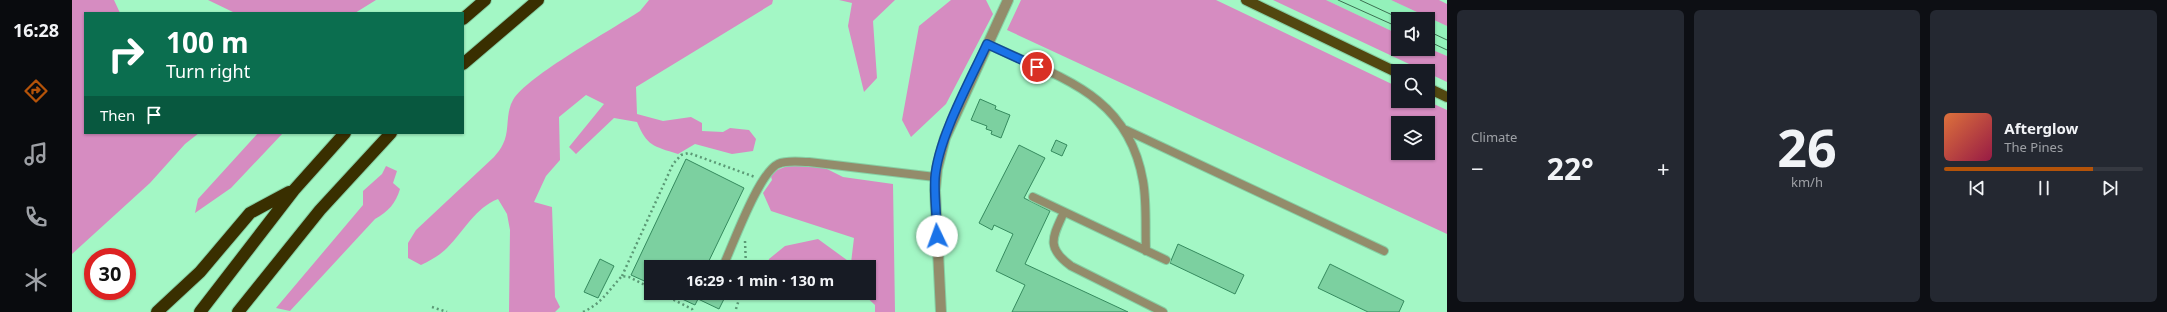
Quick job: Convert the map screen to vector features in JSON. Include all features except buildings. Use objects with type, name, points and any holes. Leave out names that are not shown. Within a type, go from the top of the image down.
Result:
[{"type":"highway","points":[[464,17],[485,0]]},
{"type":"highway","points":[[464,63],[538,0]]},
{"type":"highway","points":[[200,312],[294,190],[345,134]]},
{"type":"highway","points":[[238,312],[320,210],[390,134]]},
{"type":"highway","points":[[157,312],[200,272],[250,213],[294,190]]},
{"type":"main road","points":[[1246,0],[1391,70]]},
{"type":"main road","points":[[1435,91],[1447,97]]},
{"type":"street","points":[[941,312],[935,177],[945,138],[1008,0]]},
{"type":"lane","points":[[987,44],[1074,84],[1112,111],[1126,130],[1143,181],[1146,250]]},
{"type":"lane","points":[[1126,130],[1384,251]]},
{"type":"lane","points":[[726,260],[762,180],[772,169],[783,162],[809,162],[935,177]]},
{"type":"lane","points":[[1033,197],[1166,260]]},
{"type":"lane","points":[[1064,212],[1053,237],[1055,250],[1060,257],[1071,266],[1164,312]]},
{"type":"path","points":[[583,312],[593,308],[609,293],[622,276],[673,164],[681,155],[689,153],[759,178]]},
{"type":"path","points":[[742,224],[747,248],[746,260]]},
{"type":"path","points":[[622,276],[629,277],[644,284]]},
{"type":"path","points":[[674,300],[692,309],[693,312]]},
{"type":"path","points":[[736,310],[739,300]]},
{"type":"path","points":[[432,307],[447,312]]},
{"type":"shaded area","points":[[72,0],[114,0],[120,12],[84,12],[84,134],[198,134],[185,144],[150,183],[72,254]]},
{"type":"shaded area","points":[[208,0],[376,0],[357,12],[233,12]]},
{"type":"shaded area","points":[[649,0],[773,0],[772,4],[636,87],[637,114],[663,121],[691,117],[702,123],[702,131],[723,132],[730,128],[749,130],[756,139],[753,151],[732,154],[695,144],[678,154],[657,147],[648,141],[637,122],[614,118],[576,154],[569,147],[604,104],[586,95],[559,117],[560,160],[546,176],[534,202],[552,207],[555,297],[560,307],[555,312],[509,312],[510,230],[507,214],[498,199],[490,203],[476,214],[444,251],[432,260],[421,265],[408,258],[408,243],[416,230],[494,157],[500,149],[505,139],[511,105],[521,90],[552,66],[640,11]]},
{"type":"shaded area","points":[[839,0],[895,0],[873,21],[877,78],[864,92],[848,26],[852,3]]},
{"type":"shaded area","points":[[951,0],[986,0],[993,14],[946,104],[911,137],[902,120],[919,26]]},
{"type":"shaded area","points":[[1021,0],[1216,0],[1391,84],[1391,108],[1435,108],[1435,105],[1447,110],[1447,234],[1007,30]]},
{"type":"shaded area","points":[[1273,0],[1326,0],[1391,31],[1391,55]]},
{"type":"shaded area","points":[[1326,0],[1391,0],[1417,12],[1391,12],[1391,31]]},
{"type":"shaded area","points":[[1391,0],[1439,0],[1447,4],[1447,26],[1435,20],[1435,12],[1417,12]]},
{"type":"shaded area","points":[[1435,20],[1447,26],[1447,56],[1435,51]]},
{"type":"shaded area","points":[[1435,51],[1447,56],[1447,82],[1435,76],[1435,64],[1409,64],[1392,56],[1435,56]]},
{"type":"shaded area","points":[[257,134],[282,134],[231,188],[195,213],[198,199]]},
{"type":"shaded area","points":[[792,164],[823,167],[843,177],[893,184],[895,312],[875,312],[875,305],[870,300],[876,300],[876,260],[851,260],[854,238],[771,211],[763,193],[772,180],[770,173]]},
{"type":"shaded area","points":[[386,166],[397,171],[393,183],[400,189],[391,207],[375,219],[290,311],[276,308],[363,205],[363,191],[382,174]]},
{"type":"shaded area","points":[[818,239],[847,260],[769,260],[785,246]]},
{"type":"tram line","points":[[1338,0],[1391,24]]},
{"type":"tram line","points":[[1360,0],[1391,14]]},
{"type":"tram line","points":[[1435,34],[1447,40]]},
{"type":"tram line","points":[[1435,44],[1447,50]]},
{"type":"route","points":[[937,236],[935,177],[939,157],[945,138],[987,44],[1037,67]]}]
